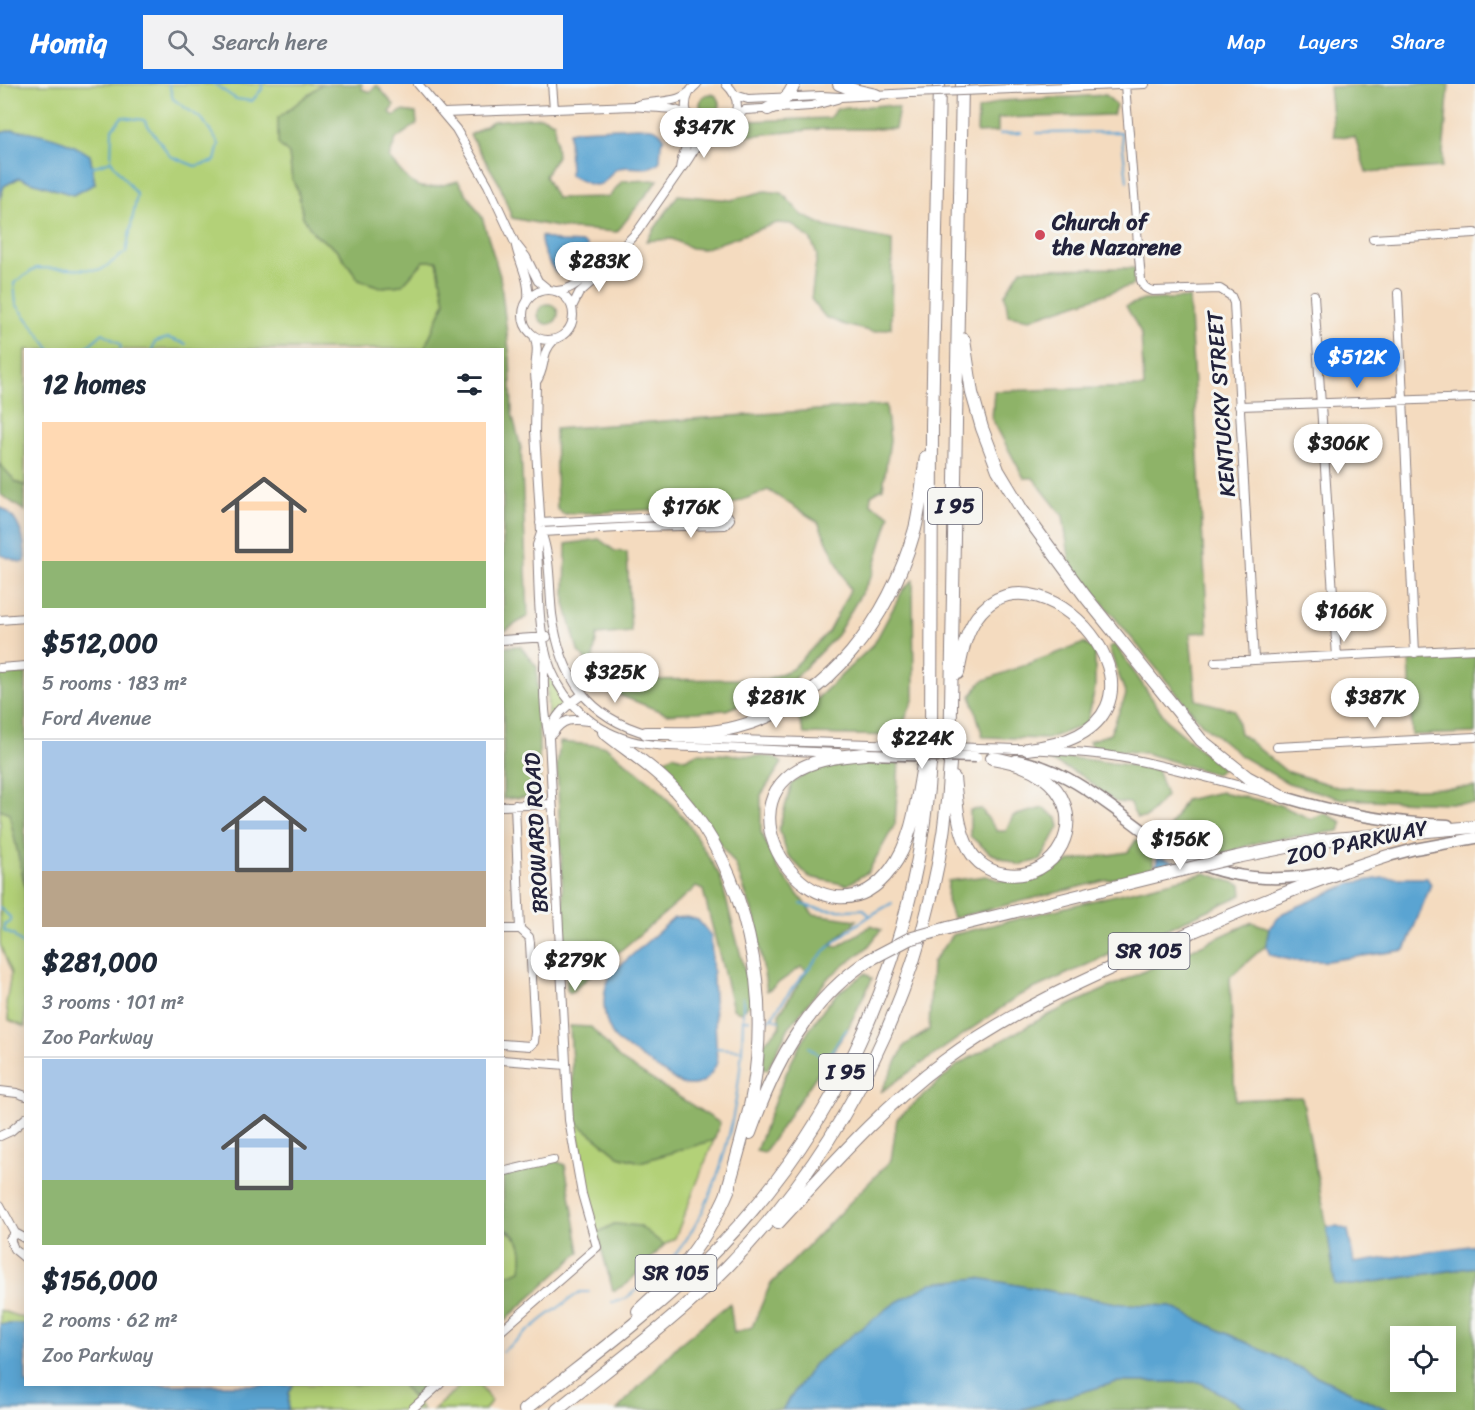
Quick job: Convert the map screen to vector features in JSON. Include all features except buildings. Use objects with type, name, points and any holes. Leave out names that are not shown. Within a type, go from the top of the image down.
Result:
[{"type":"highway","points":[[768,109],[787,97],[794,84]]},
{"type":"highway","points":[[838,84],[876,95]]},
{"type":"highway","name":"I 95","points":[[525,1410],[676,1288],[736,1229],[796,1153],[844,1075],[882,992],[909,905],[926,815],[931,724],[932,426],[939,84]]},
{"type":"highway","name":"I 95","points":[[556,1410],[679,1312],[727,1267],[780,1208],[826,1145],[859,1089],[888,1029],[913,962],[935,879],[945,821],[951,745],[962,84]]},
{"type":"highway","points":[[959,301],[977,413],[998,470],[1022,510],[1085,596],[1201,740],[1247,777],[1284,797]]},
{"type":"highway","points":[[646,733],[715,732],[750,724],[798,701],[838,667],[878,616],[901,570],[916,526],[932,426]]},
{"type":"highway","points":[[951,710],[965,641],[981,612],[999,600],[1016,595],[1037,596],[1059,606],[1080,622],[1097,643],[1110,674],[1111,693],[1103,714],[1087,731],[1060,743],[1027,749]]},
{"type":"highway","points":[[865,754],[822,760],[803,767],[783,783],[772,800],[769,826],[780,856],[797,879],[824,895],[843,897],[863,892],[878,882],[893,867],[910,828],[931,724]]},
{"type":"highway","points":[[604,732],[652,767],[689,807],[724,867],[744,921],[754,971],[758,1037],[753,1092],[727,1192]]},
{"type":"highway","points":[[951,745],[960,824],[969,850],[975,858],[996,872],[1018,875],[1031,873],[1048,863],[1061,848],[1067,827],[1065,806],[1055,788],[1038,774],[1020,765],[992,758]]},
{"type":"highway","name":"SR 105","points":[[610,1342],[667,1283],[691,1254],[712,1223],[727,1192],[764,1095],[794,1036],[827,995],[843,979],[869,960],[909,939],[948,928],[1237,857],[1323,840],[1475,827]]},
{"type":"highway","name":"SR 105","points":[[727,1267],[768,1233],[873,1123],[942,1062],[986,1032],[1033,1005],[1196,930],[1336,873],[1388,856]]},
{"type":"main road","name":"ZOO PARKWAY","points":[[865,754],[904,750],[976,752],[992,758],[1029,762],[1059,773],[1087,789],[1177,853],[1222,872],[1254,878],[1304,876],[1475,838]]},
{"type":"main road","name":"ZOO PARKWAY","points":[[1284,797],[1315,806],[1376,818],[1433,825],[1475,827]]},
{"type":"street","points":[[418,84],[444,113],[488,185],[515,243],[528,282],[528,299],[523,319],[537,344],[534,375],[536,382],[535,432],[541,528],[546,545],[556,636],[565,668],[583,694],[555,718],[549,738]]},
{"type":"street","points":[[552,84],[554,109]]},
{"type":"street","points":[[634,106],[650,101],[680,99],[697,84]]},
{"type":"street","points":[[731,88],[748,99],[1145,84]]},
{"type":"street","name":"KENTUCKY STREET","points":[[1125,85],[1141,280],[1146,289],[1153,291],[1220,289],[1231,296],[1234,303],[1254,660]]},
{"type":"street","points":[[731,88],[737,102],[734,116]]},
{"type":"street","points":[[680,170],[681,156],[691,136],[691,119],[686,100],[689,93]]},
{"type":"street","points":[[444,113],[634,106],[650,109],[674,108],[705,129],[712,129],[724,126],[734,116],[745,110],[811,106],[840,97]]},
{"type":"street","points":[[572,307],[579,293],[597,277],[603,267],[637,231],[688,162],[699,140],[712,129]]},
{"type":"street","points":[[1373,239],[1475,233]]},
{"type":"street","points":[[515,243],[526,257],[538,281],[568,299],[572,307],[571,327],[554,340],[545,352],[541,375],[536,382]]},
{"type":"street","points":[[528,299],[538,292],[574,288],[590,272],[603,267]]},
{"type":"street","points":[[1398,293],[1414,653]]},
{"type":"street","points":[[1314,295],[1337,657]]},
{"type":"street","points":[[534,336],[554,340]]},
{"type":"street","points":[[1239,406],[1475,398]]},
{"type":"street","points":[[722,514],[730,519],[725,525],[541,528],[722,514]]},
{"type":"street","points":[[541,528],[537,545],[545,649],[551,671],[571,702]]},
{"type":"street","points":[[0,620],[24,618]]},
{"type":"street","points":[[504,640],[556,636]]},
{"type":"street","name":"BROWARD ROAD","points":[[504,1328],[597,1247],[585,1206],[569,1120],[549,738],[546,721],[545,649]]},
{"type":"street","points":[[1215,662],[1475,650]]},
{"type":"street","points":[[0,668],[24,666]]},
{"type":"street","name":"ZOO PARKWAY","points":[[583,694],[591,703],[619,722],[646,733],[686,739],[904,750]]},
{"type":"street","name":"ZOO PARKWAY","points":[[571,702],[589,721],[604,732],[634,742],[662,746],[865,754]]},
{"type":"street","points":[[549,738],[563,721],[573,719],[589,721]]},
{"type":"street","points":[[1277,747],[1475,737]]},
{"type":"street","name":"ZOO PARKWAY","points":[[976,752],[1027,749],[1127,759],[1284,797]]},
{"type":"street","points":[[504,806],[552,804]]},
{"type":"street","points":[[514,805],[520,929]]},
{"type":"street","points":[[504,929],[520,929],[529,937],[534,1042],[530,1046],[504,1044]]},
{"type":"street","points":[[504,1060],[566,1065]]},
{"type":"street","points":[[0,1091],[24,1095]]},
{"type":"street","points":[[0,1136],[11,1131],[24,1120]]},
{"type":"street","points":[[504,1172],[553,1160]]},
{"type":"street","points":[[0,1204],[15,1233],[24,1238]]},
{"type":"street","points":[[15,1233],[10,1239],[11,1245],[24,1257]]},
{"type":"street","points":[[413,1408],[438,1386]]},
{"type":"green space","points":[[0,84],[322,84],[278,118],[289,154],[292,179],[298,191],[303,217],[315,235],[337,249],[359,280],[381,287],[402,285],[424,261],[437,261],[445,302],[424,348],[24,348],[24,486],[16,482],[0,464],[0,199],[4,186],[19,178],[73,195],[95,183],[90,155],[12,130],[0,133]]},
{"type":"green space","points":[[322,84],[362,84],[362,89],[370,92],[377,85],[394,105],[390,112],[394,116],[402,111],[416,113],[417,124],[396,139],[389,158],[412,183],[418,186],[433,187],[458,181],[482,217],[500,276],[510,358],[512,413],[521,448],[528,616],[504,631],[504,348],[424,348],[445,302],[437,261],[424,261],[402,285],[381,287],[359,280],[337,249],[315,235],[303,217],[298,191],[292,179],[289,154],[278,144],[278,118]]},
{"type":"green space","points":[[1449,84],[1442,167],[1366,172],[1355,137],[1334,136],[1329,87]]},
{"type":"green space","points":[[710,94],[717,97],[720,104],[717,111],[710,114],[703,111],[700,104],[703,97]]},
{"type":"green space","points":[[1106,95],[1116,105],[1113,115],[998,118],[998,132],[977,133],[978,110],[1000,101]]},
{"type":"green space","points":[[884,105],[899,108],[895,129],[820,129],[746,136],[740,128],[751,121],[829,118],[837,109]]},
{"type":"green space","points":[[542,117],[554,122],[557,156],[545,176],[556,198],[609,197],[622,181],[658,180],[617,232],[562,228],[512,218],[499,183],[470,135],[493,121]]},
{"type":"green space","points":[[765,191],[782,193],[802,215],[827,227],[892,240],[891,328],[873,332],[825,317],[811,299],[817,255],[811,240],[792,224],[777,223],[703,249],[691,248],[672,239],[646,241],[678,195],[731,200]]},
{"type":"green space","points":[[1136,268],[1133,285],[1030,319],[1008,315],[1005,294],[1021,269]]},
{"type":"green space","points":[[1189,298],[1208,632],[1190,633],[1196,700],[1235,710],[1240,733],[1286,771],[1337,787],[1387,790],[1475,787],[1475,804],[1342,799],[1288,783],[1244,758],[1202,724],[1070,563],[1063,516],[1033,478],[1024,478],[992,419],[994,391],[1144,387],[1141,333],[1126,306],[1144,300]]},
{"type":"green space","points":[[548,304],[555,307],[558,314],[555,321],[548,324],[541,321],[538,314],[541,307]]},
{"type":"green space","points":[[886,405],[890,440],[883,488],[871,495],[871,504],[890,515],[872,575],[837,635],[785,688],[726,710],[667,714],[612,692],[578,651],[565,603],[566,544],[599,539],[615,551],[627,552],[631,632],[597,635],[593,659],[599,668],[615,680],[768,679],[792,669],[828,632],[850,590],[818,522],[768,490],[727,506],[563,514],[557,509],[555,429]]},
{"type":"green space","points":[[0,464],[16,482],[24,486],[24,510],[0,494]]},
{"type":"green space","points":[[913,580],[914,698],[898,736],[804,734],[798,717],[874,644],[903,590]]},
{"type":"green space","points":[[1084,643],[1095,651],[1095,688],[1087,724],[1047,739],[983,737],[971,696],[982,681]]},
{"type":"green space","points":[[1115,644],[1168,722],[1223,769],[1215,774],[1145,753],[1092,748],[1089,741],[1110,734],[1126,695],[1109,648]]},
{"type":"green space","points":[[520,646],[537,667],[540,788],[532,797],[504,799],[504,647]]},
{"type":"green space","points":[[1475,654],[1475,733],[1412,735],[1409,656]]},
{"type":"green space","points":[[24,673],[24,881],[9,813],[0,809],[0,674]]},
{"type":"green space","points":[[547,676],[565,703],[551,717],[548,717]]},
{"type":"green space","points":[[560,742],[605,746],[657,787],[688,823],[720,876],[753,1002],[740,1012],[733,1009],[703,890],[696,887],[570,993],[567,990],[557,766]]},
{"type":"green space","points":[[697,753],[774,757],[782,763],[761,795],[761,832],[778,869],[813,914],[857,920],[830,945],[837,947],[872,925],[881,930],[868,947],[828,978],[789,1027],[767,1070],[763,1068],[764,1043],[780,1027],[779,1014],[807,971],[801,967],[767,991],[755,919],[735,864],[675,783],[663,761],[673,755],[685,759]]},
{"type":"green space","points":[[1049,757],[1157,769],[1166,796],[1146,818],[1137,818],[1129,803],[1115,802],[1081,775],[1048,760]]},
{"type":"green space","points":[[848,762],[899,762],[895,824],[868,872],[847,885],[809,877],[787,854],[779,828],[792,783],[817,767]]},
{"type":"green space","points":[[1221,792],[1277,804],[1311,819],[1324,813],[1342,822],[1339,831],[1262,841],[1226,853],[1182,849],[1168,829],[1185,800]]},
{"type":"green space","points":[[1043,808],[1057,818],[1059,827],[1041,860],[1019,865],[990,853],[970,836],[970,810],[981,809],[997,831],[1006,831],[1013,816]]},
{"type":"green space","points":[[0,809],[9,813],[24,881],[24,1027],[9,1020],[6,1004],[11,973],[0,944]]},
{"type":"green space","points":[[1136,840],[1153,844],[1153,869],[953,918],[947,901],[948,881],[986,876],[999,880],[1036,879],[1070,861],[1128,852]]},
{"type":"green space","points":[[1205,873],[1241,885],[1242,895],[1020,995],[881,1092],[905,1045],[929,1030],[932,963],[952,935]]},
{"type":"green space","points":[[1252,922],[1269,928],[1266,945],[1230,977],[1235,1100],[1302,1097],[1327,1227],[1335,1284],[1352,1285],[1475,1267],[1475,1410],[1388,1410],[1169,1306],[1122,1304],[978,1278],[814,1364],[782,1410],[617,1410],[678,1345],[730,1303],[734,1333],[752,1327],[770,1285],[891,1160],[897,1119],[959,1064],[1044,1017]]},
{"type":"green space","points":[[866,973],[872,979],[847,1030],[764,1153],[756,1151],[788,1069],[809,1030],[836,995]]},
{"type":"green space","points":[[570,1026],[591,1027],[621,1060],[720,1123],[714,1140],[640,1162],[619,1156],[575,1121]]},
{"type":"green space","points":[[575,1121],[619,1156],[640,1162],[714,1140],[675,1238],[664,1245],[640,1226],[614,1224],[597,1233]]},
{"type":"green space","points":[[556,1161],[565,1165],[580,1252],[504,1321],[504,1276],[521,1270],[522,1249],[518,1240],[504,1228],[504,1176]]},
{"type":"green space","points":[[614,1224],[640,1226],[664,1245],[627,1284],[613,1291],[597,1233]]},
{"type":"green space","points":[[504,1229],[514,1236],[520,1244],[523,1255],[522,1270],[504,1279]]},
{"type":"green space","points":[[0,1310],[23,1318],[24,1321],[24,1324],[0,1324]]},
{"type":"green space","points":[[1117,1382],[1200,1382],[1250,1410],[1019,1410]]},
{"type":"green space","points":[[292,1386],[403,1386],[423,1410],[288,1410],[289,1393]]},
{"type":"green space","points":[[403,1386],[431,1386],[419,1396],[411,1396]]},
{"type":"green space","points":[[460,1386],[481,1386],[491,1401],[485,1410],[433,1410]]},
{"type":"water","points":[[638,127],[657,130],[664,138],[661,143],[660,161],[656,165],[646,168],[619,168],[604,182],[597,185],[570,175],[569,132]]},
{"type":"water","points":[[12,130],[53,137],[90,155],[95,184],[73,195],[19,178],[4,186],[0,199],[0,133]]},
{"type":"water","points":[[541,236],[560,242],[584,243],[587,245],[587,250],[558,274],[546,256]]},
{"type":"water","points":[[0,507],[7,511],[17,523],[23,538],[24,562],[0,555]]},
{"type":"water","points":[[1157,858],[1181,864],[1159,870],[1156,869]]},
{"type":"water","points":[[1382,878],[1427,878],[1431,884],[1405,950],[1327,961],[1295,961],[1270,955],[1266,945],[1269,928],[1283,913],[1352,883]]},
{"type":"water","points":[[687,917],[698,920],[711,936],[717,1063],[707,1079],[694,1085],[681,1084],[617,1041],[608,1025],[604,1007],[606,988],[613,972],[674,918]]},
{"type":"water","points":[[1337,1226],[1348,1230],[1354,1263],[1475,1245],[1475,1267],[1352,1285],[1335,1284],[1327,1227]]},
{"type":"water","points":[[978,1278],[1122,1304],[1169,1306],[1388,1410],[1250,1410],[1200,1382],[1117,1382],[1019,1410],[782,1410],[814,1364],[895,1303],[932,1283]]},
{"type":"water","points":[[0,1324],[24,1324],[24,1386],[292,1386],[289,1393],[288,1410],[0,1410]]},
{"type":"waterway","points":[[92,167],[111,161],[112,129],[122,117],[144,120],[170,156],[195,166],[215,161],[219,144],[203,120],[173,99],[169,84]]},
{"type":"waterway","points":[[214,84],[236,99],[252,101],[262,89],[262,84]]},
{"type":"waterway","points":[[1037,133],[1121,132],[1127,181]]},
{"type":"waterway","points":[[1000,134],[1021,133]]},
{"type":"waterway","points":[[49,348],[16,304],[14,283],[36,268],[101,270],[126,252],[137,195],[111,161]]},
{"type":"waterway","points":[[85,348],[103,333],[120,344],[121,348]]},
{"type":"waterway","points":[[153,348],[155,342],[168,338],[186,344]]},
{"type":"waterway","points":[[767,1021],[824,952],[855,926],[892,903]]},
{"type":"waterway","points":[[801,904],[832,910],[864,909],[869,915]]},
{"type":"waterway","points":[[0,908],[10,917],[10,922],[4,925],[4,931],[13,935],[24,946]]},
{"type":"waterway","points":[[743,997],[743,1020]]},
{"type":"waterway","points":[[772,1017],[779,1021]]},
{"type":"waterway","points":[[742,1050],[743,1020],[749,1020]]},
{"type":"waterway","points":[[809,1047],[821,1057],[827,1057],[847,1029]]},
{"type":"waterway","points":[[612,1302],[620,1301],[628,1296],[667,1264],[687,1238],[703,1210],[716,1179],[733,1113],[742,1050],[716,1048]]},
{"type":"waterway","points":[[504,1350],[580,1292],[589,1292]]},
{"type":"place","name":"Church of the Nazarene","points":[[1040,235]]}]
